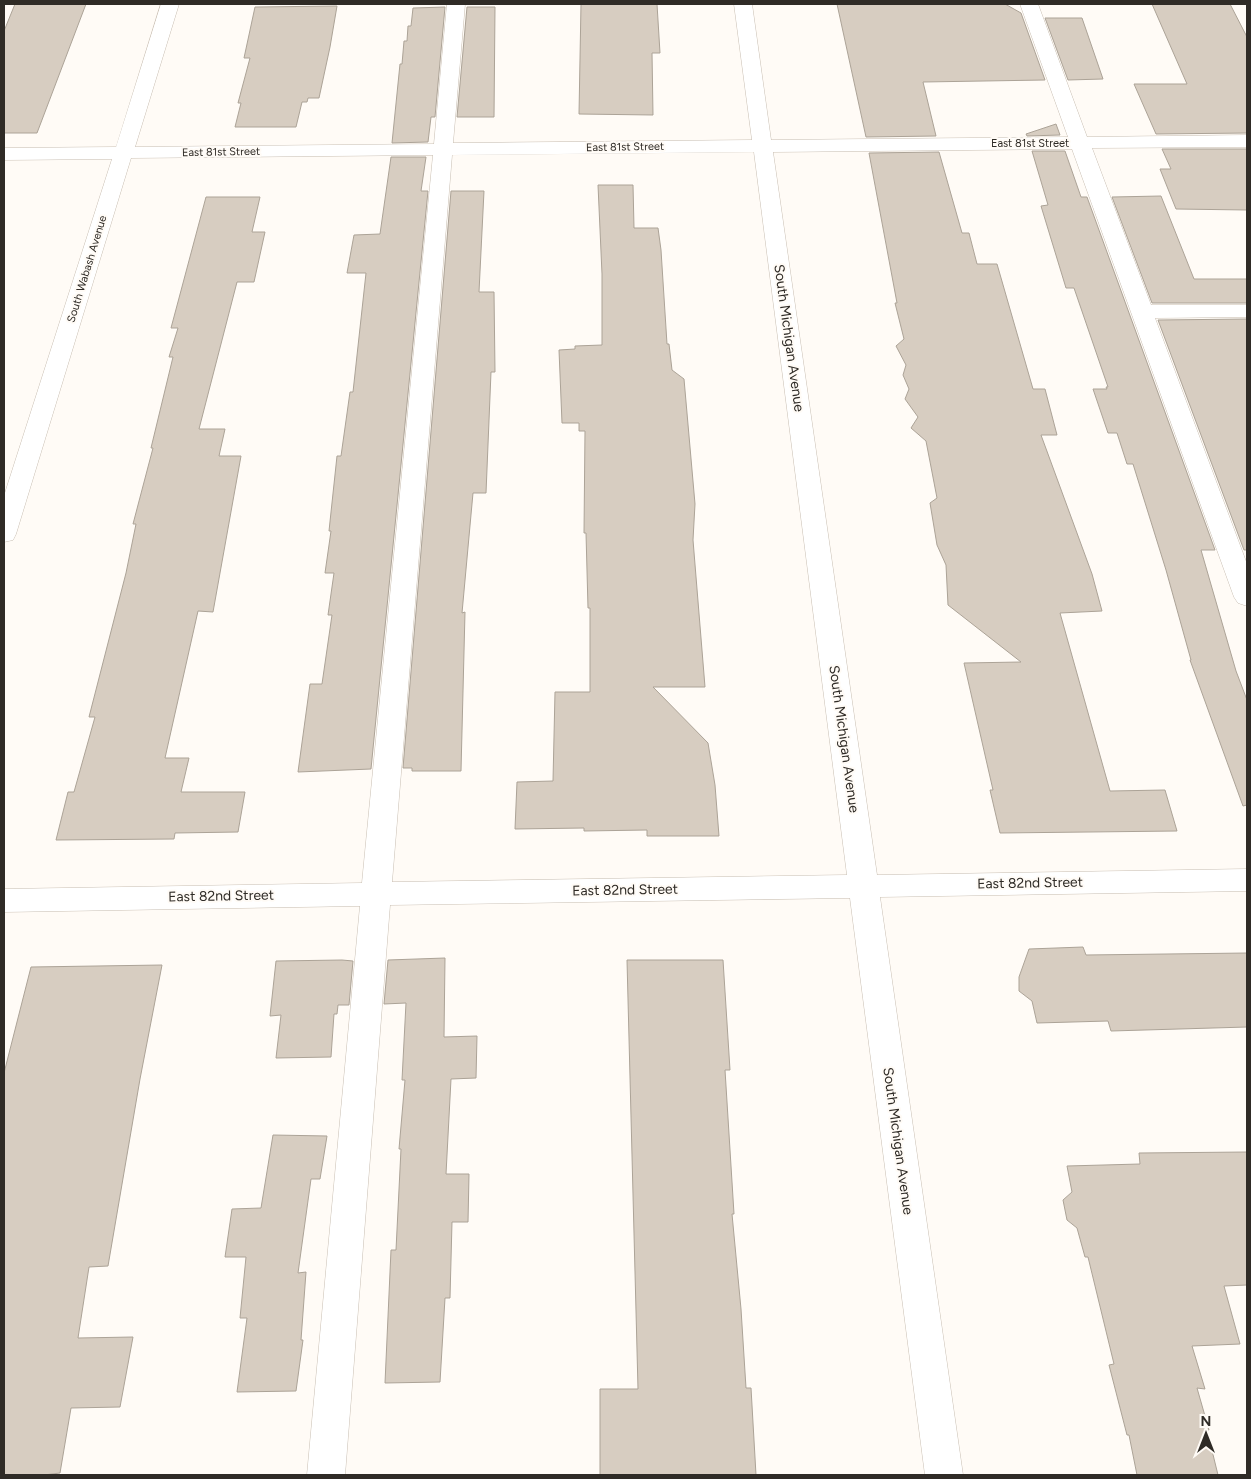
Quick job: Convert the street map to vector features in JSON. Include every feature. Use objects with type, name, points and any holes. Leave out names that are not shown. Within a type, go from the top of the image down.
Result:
[{"type":"street","name":"South Wabash Avenue","points":[[4,534],[170,4]]},
{"type":"street","points":[[326,1475],[456,4]]},
{"type":"street","name":"South Michigan Avenue","points":[[743,4],[944,1475]]},
{"type":"street","points":[[1029,4],[1247,597]]},
{"type":"street","name":"East 81st Street","points":[[4,154],[1247,141]]},
{"type":"street","points":[[1143,312],[1247,311]]},
{"type":"street","name":"East 82nd Street","points":[[4,900],[1247,880]]},
{"type":"building","points":[[15,4],[86,4],[37,133],[4,133],[4,31]]},
{"type":"building","points":[[581,4],[657,4],[660,53],[652,53],[653,115],[579,114]]},
{"type":"building","points":[[837,4],[1005,4],[1021,13],[1045,80],[923,82],[936,136],[866,137]]},
{"type":"building","points":[[1152,4],[1230,4],[1247,37],[1247,133],[1156,134],[1134,84],[1187,84]]},
{"type":"building","points":[[337,6],[319,98],[308,98],[307,102],[302,102],[296,127],[235,127],[241,103],[238,103],[250,58],[244,58],[255,7]]},
{"type":"building","points":[[445,7],[435,117],[431,117],[428,142],[392,143],[400,64],[402,64],[404,41],[407,41],[408,26],[411,26],[413,8]]},
{"type":"building","points":[[467,7],[495,7],[494,117],[457,117]]},
{"type":"building","points":[[1045,18],[1082,18],[1103,79],[1068,80]]},
{"type":"building","points":[[1056,124],[1060,135],[1027,136],[1026,134]]},
{"type":"building","points":[[1162,149],[1247,149],[1247,210],[1176,209],[1160,169],[1171,169]]},
{"type":"building","points":[[1032,151],[1065,151],[1081,197],[1087,197],[1215,550],[1201,550],[1236,671],[1247,700],[1247,805],[1243,806],[1190,660],[1166,570],[1133,464],[1127,464],[1117,433],[1108,433],[1093,389],[1107,389],[1106,387],[1108,387],[1074,288],[1066,288],[1041,206],[1048,205]]},
{"type":"building","points":[[939,152],[962,233],[969,233],[977,264],[997,264],[1033,389],[1045,389],[1057,435],[1041,435],[1092,574],[1102,611],[1060,613],[1110,791],[1165,790],[1177,831],[1000,833],[990,790],[993,790],[964,663],[1021,662],[948,605],[946,565],[937,545],[930,503],[937,498],[926,441],[911,428],[918,417],[905,399],[909,389],[903,375],[906,365],[896,346],[904,339],[895,303],[897,303],[869,153]]},
{"type":"building","points":[[391,157],[426,157],[421,191],[428,191],[371,769],[298,772],[310,684],[322,684],[332,615],[328,615],[334,573],[325,573],[331,531],[329,531],[337,456],[341,456],[350,392],[353,392],[366,273],[347,273],[354,235],[380,234]]},
{"type":"building","points":[[598,185],[633,185],[634,228],[658,228],[667,344],[669,344],[672,370],[684,379],[695,504],[693,540],[705,687],[653,687],[708,743],[715,785],[719,836],[647,836],[647,830],[584,831],[584,828],[515,829],[517,782],[553,781],[555,692],[590,692],[590,608],[588,608],[586,533],[584,533],[585,431],[579,431],[579,423],[562,423],[559,350],[575,349],[575,346],[602,345],[602,274]]},
{"type":"building","points":[[451,191],[484,191],[479,292],[494,292],[495,372],[491,372],[486,493],[473,493],[462,613],[465,612],[461,771],[412,771],[412,768],[403,768]]},
{"type":"building","points":[[1161,196],[1194,279],[1247,279],[1247,303],[1152,303],[1112,197]]},
{"type":"building","points":[[206,197],[260,197],[252,232],[265,232],[254,282],[237,282],[199,429],[225,429],[219,456],[241,456],[213,612],[198,611],[165,758],[189,758],[181,792],[245,792],[238,832],[175,833],[174,839],[56,840],[68,792],[74,792],[95,717],[89,717],[126,573],[136,524],[133,524],[153,448],[151,448],[173,357],[169,357],[178,328],[171,328]]},
{"type":"building","points":[[1247,319],[1247,550],[1244,550],[1158,320]]},
{"type":"building","points":[[1083,947],[1086,955],[1247,953],[1247,1027],[1111,1031],[1108,1021],[1037,1023],[1032,1001],[1019,991],[1019,977],[1029,949]]},
{"type":"building","points":[[445,958],[444,1037],[477,1036],[476,1078],[451,1079],[446,1174],[469,1174],[468,1222],[452,1222],[450,1298],[445,1298],[440,1382],[385,1383],[391,1250],[396,1250],[401,1149],[399,1149],[405,1080],[402,1080],[406,1003],[384,1004],[388,960]]},
{"type":"building","points":[[627,960],[723,960],[730,1070],[725,1070],[734,1214],[732,1214],[746,1388],[751,1388],[756,1475],[600,1475],[600,1389],[638,1389]]},
{"type":"building","points":[[276,961],[353,961],[349,1005],[338,1005],[337,1014],[334,1014],[331,1057],[276,1058],[281,1015],[270,1016]]},
{"type":"building","points":[[162,965],[140,1079],[108,1266],[89,1267],[78,1338],[133,1337],[120,1407],[71,1408],[60,1473],[4,1475],[4,1073],[31,967]]},
{"type":"building","points":[[273,1135],[327,1136],[320,1179],[311,1179],[298,1273],[306,1272],[301,1340],[303,1340],[296,1391],[237,1392],[247,1318],[240,1318],[246,1257],[225,1257],[232,1209],[261,1208]]},
{"type":"building","points":[[1247,1152],[1247,1285],[1224,1286],[1240,1344],[1192,1346],[1205,1389],[1197,1388],[1209,1430],[1207,1430],[1218,1475],[1137,1475],[1129,1435],[1127,1435],[1109,1365],[1114,1364],[1088,1257],[1085,1257],[1077,1228],[1067,1220],[1063,1200],[1072,1192],[1067,1166],[1140,1164],[1139,1153]]}]
